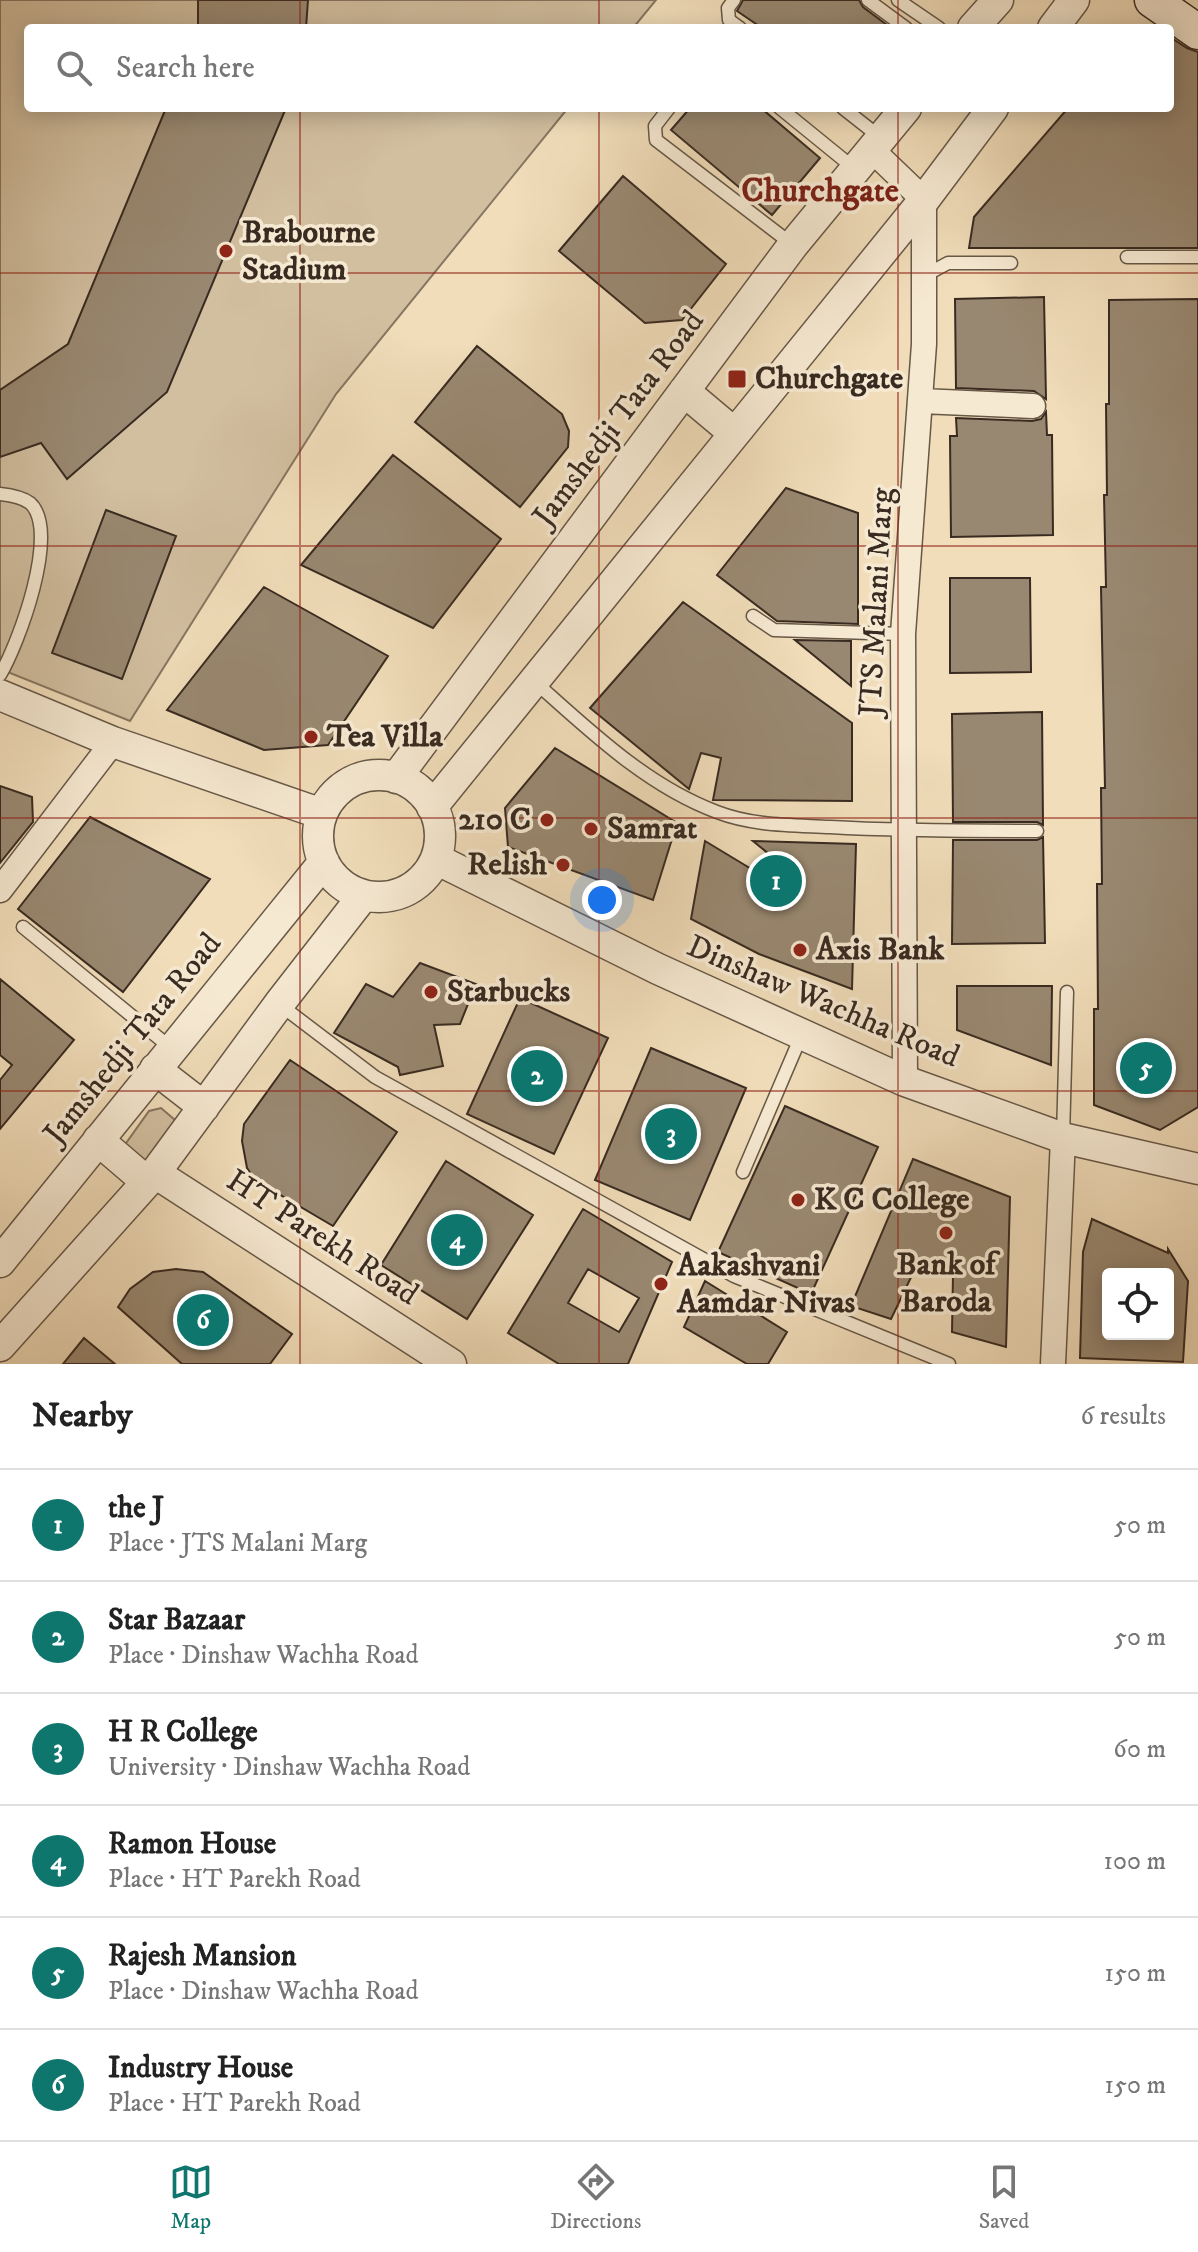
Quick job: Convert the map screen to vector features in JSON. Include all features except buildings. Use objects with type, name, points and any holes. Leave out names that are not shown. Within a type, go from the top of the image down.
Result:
[{"type":"main road","points":[[1152,0],[1198,32]]},
{"type":"street","points":[[977,24],[998,0]]},
{"type":"street","points":[[1056,24],[1074,0]]},
{"type":"street","name":"Jamshedji Tata Road","points":[[396,778],[793,245],[903,112]]},
{"type":"street","points":[[432,807],[924,200],[990,112]]},
{"type":"street","points":[[869,152],[924,200]]},
{"type":"street","name":"JTS Malani Marg","points":[[905,1081],[903,634],[924,344],[924,200]]},
{"type":"street","points":[[684,391],[734,433]]},
{"type":"street","points":[[921,401],[1033,406]]},
{"type":"street","points":[[0,695],[113,742],[322,814]]},
{"type":"street","points":[[0,890],[113,742]]},
{"type":"street","points":[[377,775],[396,778],[414,786],[428,799],[437,816],[441,835],[436,859],[418,885],[401,894],[363,896],[345,888],[331,875],[324,862],[318,839],[322,814],[341,788],[358,779],[377,775]]},
{"type":"street","name":"Dinshaw Wachha Road","points":[[436,859],[658,969],[905,1081],[1063,1138],[1198,1169]]},
{"type":"street","name":"Jamshedji Tata Road","points":[[2,1257],[324,862]]},
{"type":"street","points":[[0,1346],[151,1178],[363,896]]},
{"type":"street","points":[[163,1058],[204,1107]]},
{"type":"street","points":[[1053,1364],[1063,1138]]},
{"type":"street","name":"HT Parekh Road","points":[[98,1140],[151,1178],[451,1364]]},
{"type":"lane","points":[[734,0],[728,8],[729,20],[734,24]]},
{"type":"lane","points":[[868,0],[901,24]]},
{"type":"lane","points":[[898,0],[933,24]]},
{"type":"lane","points":[[666,112],[655,126],[656,140],[793,245]]},
{"type":"lane","points":[[788,112],[869,152]]},
{"type":"lane","points":[[849,112],[869,152]]},
{"type":"lane","points":[[1127,257],[1198,257]]},
{"type":"lane","points":[[922,277],[948,263],[1011,263]]},
{"type":"lane","points":[[0,494],[31,504],[42,527],[33,597],[0,675]]},
{"type":"lane","points":[[753,616],[774,630],[903,634]]},
{"type":"lane","points":[[535,682],[637,768],[682,796],[717,812],[754,823],[904,831],[1037,831]]},
{"type":"lane","points":[[23,927],[163,1058]]},
{"type":"lane","points":[[1063,1138],[1067,992]]},
{"type":"lane","points":[[279,1004],[375,1077],[734,1276],[949,1364]]},
{"type":"lane","points":[[743,1172],[802,1034]]},
{"type":"shaded area","name":"Brabourne Stadium","points":[[0,0],[656,0],[636,24],[24,24],[24,112],[565,112],[336,394],[130,721],[0,669]]},
{"type":"shaded area","points":[[161,1108],[175,1120],[176,1138],[146,1162],[124,1146],[149,1111]]},
{"type":"place","name":"Brabourne Stadium","points":[[226,251]]},
{"type":"place","name":"Churchgate","points":[[737,379]]},
{"type":"place","name":"Tea Villa","points":[[311,737]]},
{"type":"place","name":"210 C","points":[[547,820]]},
{"type":"place","name":"Samrat","points":[[591,829]]},
{"type":"place","name":"Relish","points":[[563,865]]},
{"type":"place","name":"the J","points":[[776,881]]},
{"type":"place","name":"Axis Bank","points":[[800,950]]},
{"type":"place","name":"Starbucks","points":[[431,992]]},
{"type":"place","name":"Rajesh Mansion","points":[[1146,1068]]},
{"type":"place","name":"Star Bazaar","points":[[537,1076]]},
{"type":"place","name":"H R College","points":[[671,1134]]},
{"type":"place","name":"K C College","points":[[798,1200]]},
{"type":"place","name":"Bank of Baroda","points":[[946,1233]]},
{"type":"place","name":"Ramon House","points":[[457,1240]]},
{"type":"place","name":"Aakashvani Aamdar Nivas","points":[[661,1284]]},
{"type":"place","name":"Industry House","points":[[203,1320]]},
{"type":"district","name":"Churchgate","points":[[820,191]]}]
